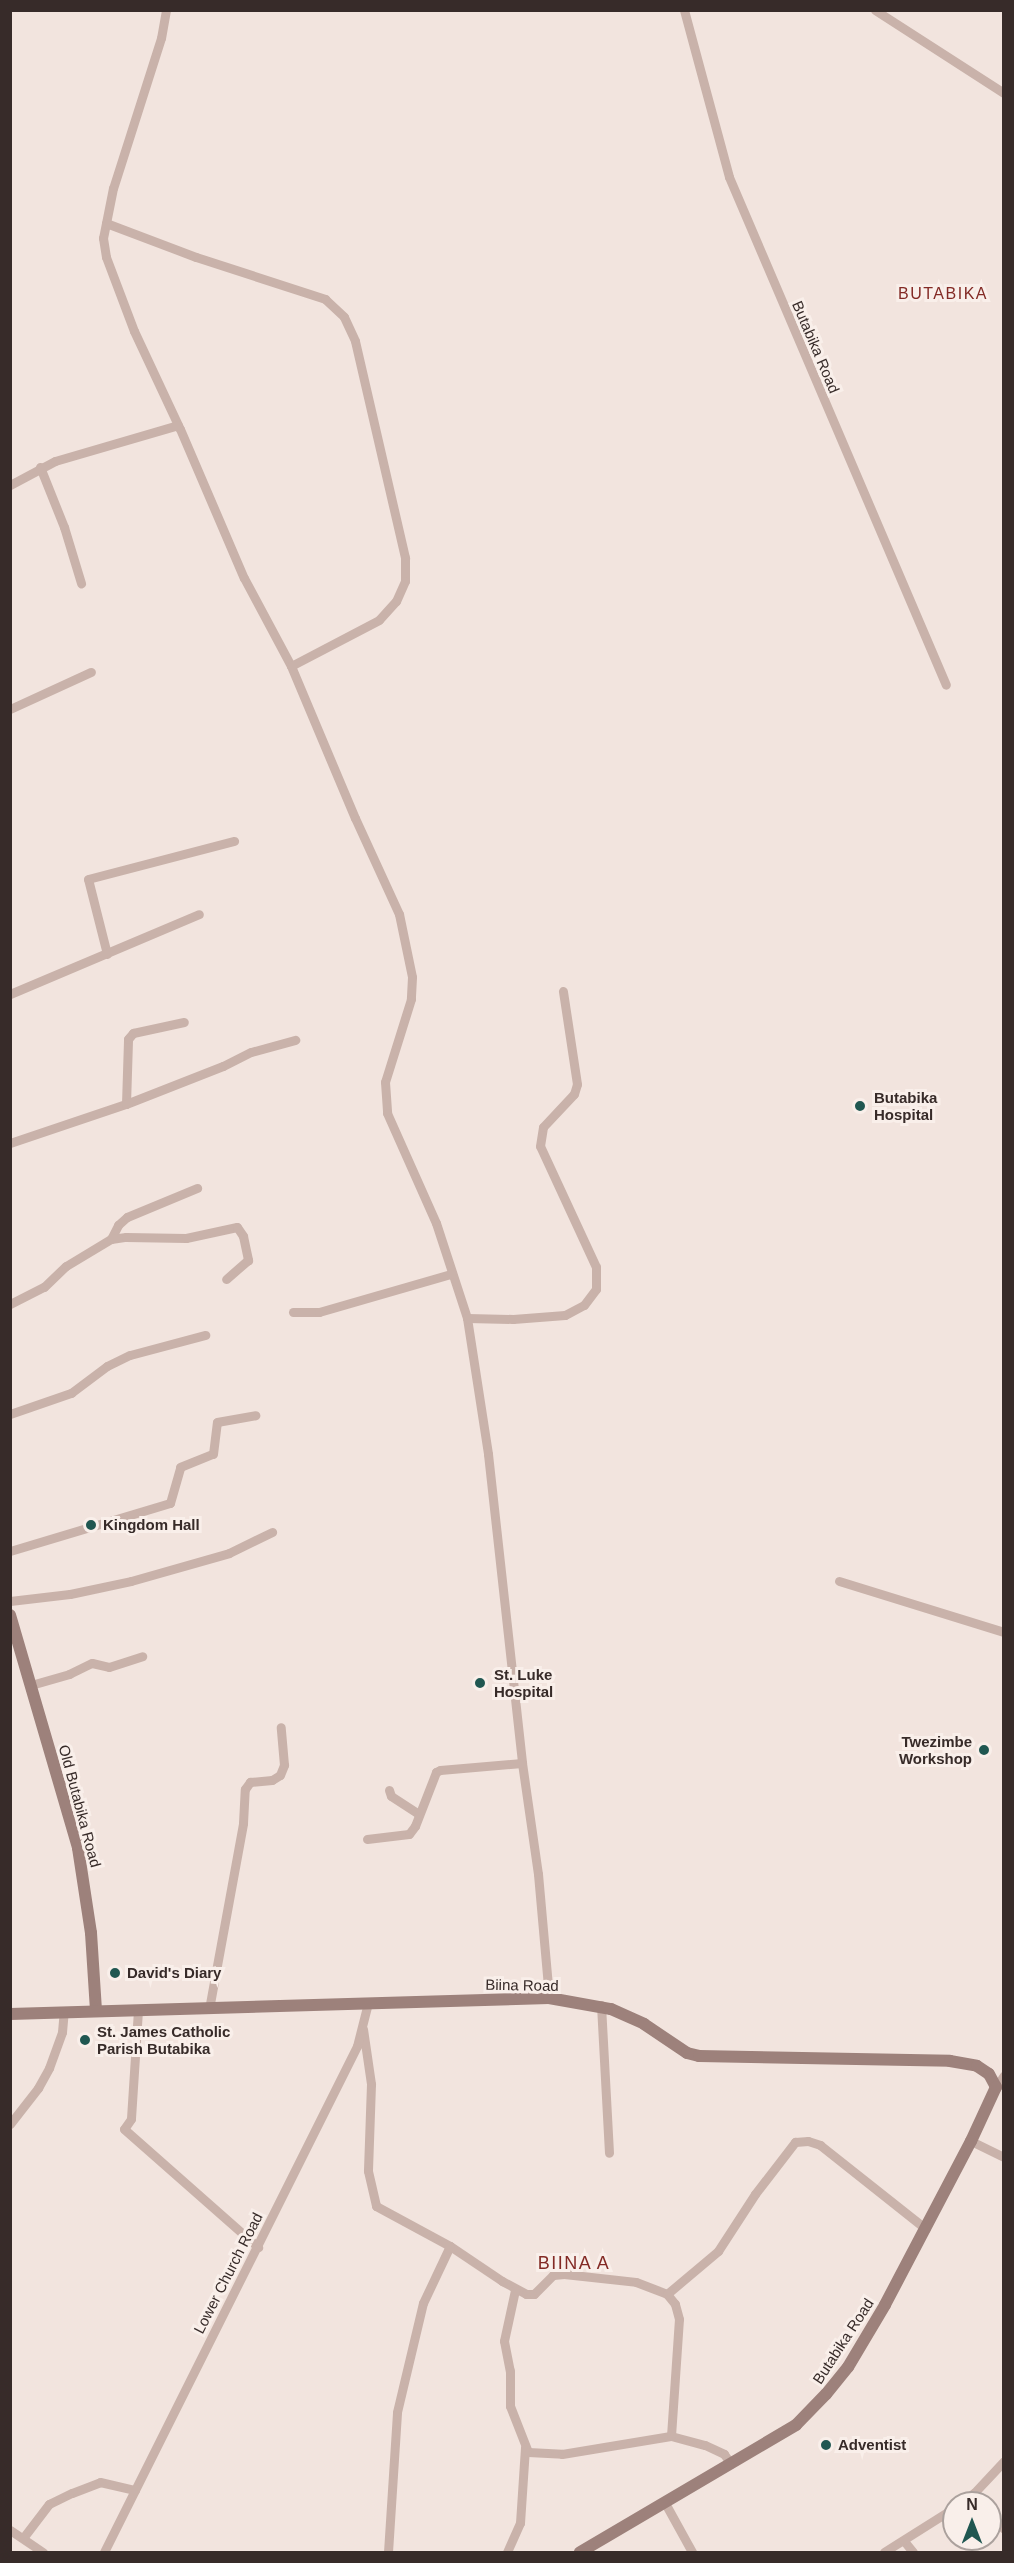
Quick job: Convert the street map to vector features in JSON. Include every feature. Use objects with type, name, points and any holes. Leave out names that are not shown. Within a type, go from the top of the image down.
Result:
[{"type":"main road","name":"Old Butabika Road","points":[[10,1615],[83,1871],[91,1933],[96,2010]]},
{"type":"main road","name":"Biina Road","points":[[10,2014],[549,1998],[601,2006],[644,2024],[687,2053],[699,2056],[950,2061],[983,2070],[996,2087]]},
{"type":"main road","name":"Butabika Road","points":[[580,2553],[796,2425],[826,2394],[866,2338],[926,2229],[996,2087]]},
{"type":"street","points":[[166,10],[163,32],[124,151],[103,238],[111,278],[244,578],[291,666],[355,818],[399,914],[412,977],[411,999],[386,1082],[387,1113],[436,1223],[467,1318],[488,1454],[522,1763],[538,1874],[549,1998]]},
{"type":"street","name":"Butabika Road","points":[[684,10],[729,177],[946,685]]},
{"type":"street","points":[[879,11],[1004,93]]},
{"type":"street","points":[[106,223],[196,257],[326,299],[344,317],[354,341],[405,558],[405,581],[396,601],[379,620],[291,666]]},
{"type":"street","points":[[10,484],[40,467],[177,425]]},
{"type":"street","points":[[40,467],[64,527],[81,583]]},
{"type":"street","points":[[10,709],[91,672]]},
{"type":"street","points":[[106,954],[88,879],[234,841]]},
{"type":"street","points":[[10,994],[199,914]]},
{"type":"street","points":[[467,1318],[513,1319],[565,1315],[584,1305],[596,1289],[596,1267],[540,1146],[543,1127],[574,1094],[577,1084],[563,992]]},
{"type":"street","points":[[126,1104],[128,1039],[133,1033],[184,1022]]},
{"type":"street","points":[[10,1143],[126,1104],[223,1066],[252,1052],[295,1040]]},
{"type":"street","points":[[111,1239],[118,1225],[127,1216],[197,1188]]},
{"type":"street","points":[[10,1304],[33,1294],[66,1266],[111,1239],[152,1236],[186,1238],[237,1227],[243,1236],[248,1260],[226,1278]]},
{"type":"street","points":[[293,1312],[319,1312],[451,1274]]},
{"type":"street","points":[[10,1414],[71,1392],[107,1366],[130,1355],[205,1335]]},
{"type":"street","points":[[10,1551],[170,1503],[180,1467],[213,1454],[217,1422],[255,1415]]},
{"type":"street","points":[[10,1601],[70,1594],[131,1581],[229,1553],[272,1532]]},
{"type":"street","points":[[839,1581],[1004,1632]]},
{"type":"street","points":[[31,1685],[69,1674],[92,1663],[109,1667],[142,1656]]},
{"type":"street","points":[[209,2009],[243,1823],[245,1790],[250,1782],[272,1780],[280,1775],[284,1765],[281,1727]]},
{"type":"street","points":[[367,1839],[409,1834],[415,1827],[436,1772],[440,1770],[522,1763]]},
{"type":"street","points":[[389,1790],[391,1796],[419,1814]]},
{"type":"street","name":"Lower Church Road","points":[[104,2553],[357,2046],[368,2003]]},
{"type":"street","points":[[601,2006],[609,2152]]},
{"type":"street","points":[[138,2010],[131,2120],[124,2129],[258,2247]]},
{"type":"street","points":[[10,2124],[38,2088],[49,2068],[62,2032],[64,2011]]},
{"type":"street","points":[[363,2026],[371,2084],[368,2171],[376,2205],[450,2246],[526,2294],[534,2294],[554,2276],[564,2274],[636,2282],[667,2294],[675,2304],[680,2319],[671,2436]]},
{"type":"street","name":"Butabika Road","points":[[996,2087],[1004,2075]]},
{"type":"street","points":[[667,2294],[718,2251],[754,2194],[795,2142],[808,2141],[820,2145],[926,2229]]},
{"type":"street","points":[[971,2141],[1004,2157]]},
{"type":"street","points":[[388,2553],[397,2412],[423,2303],[450,2246]]},
{"type":"street","points":[[515,2289],[504,2341],[510,2371],[510,2406],[525,2447],[530,2453],[562,2454],[671,2436],[705,2445],[724,2454],[731,2464]]},
{"type":"street","points":[[507,2553],[520,2523],[525,2447]]},
{"type":"street","points":[[976,2491],[1004,2461]]},
{"type":"street","points":[[22,2538],[49,2504],[72,2493],[100,2482],[135,2490]]},
{"type":"street","points":[[665,2503],[692,2553]]},
{"type":"street","points":[[884,2553],[942,2516]]},
{"type":"street","points":[[10,2530],[43,2553]]},
{"type":"street","points":[[904,2541],[913,2553]]},
{"type":"place","name":"Butabika Hospital","points":[[860,1106]]},
{"type":"place","name":"Kingdom Hall","points":[[91,1525]]},
{"type":"place","name":"St. Luke Hospital","points":[[480,1683]]},
{"type":"place","name":"Twezimbe Workshop","points":[[984,1750]]},
{"type":"place","name":"David's Diary","points":[[115,1973]]},
{"type":"place","name":"St. James Catholic Parish Butabika","points":[[85,2040]]},
{"type":"place","name":"Adventist","points":[[826,2445]]},
{"type":"district","name":"BUTABIKA","points":[[943,294]]},
{"type":"district","name":"BIINA A","points":[[574,2263]]}]
